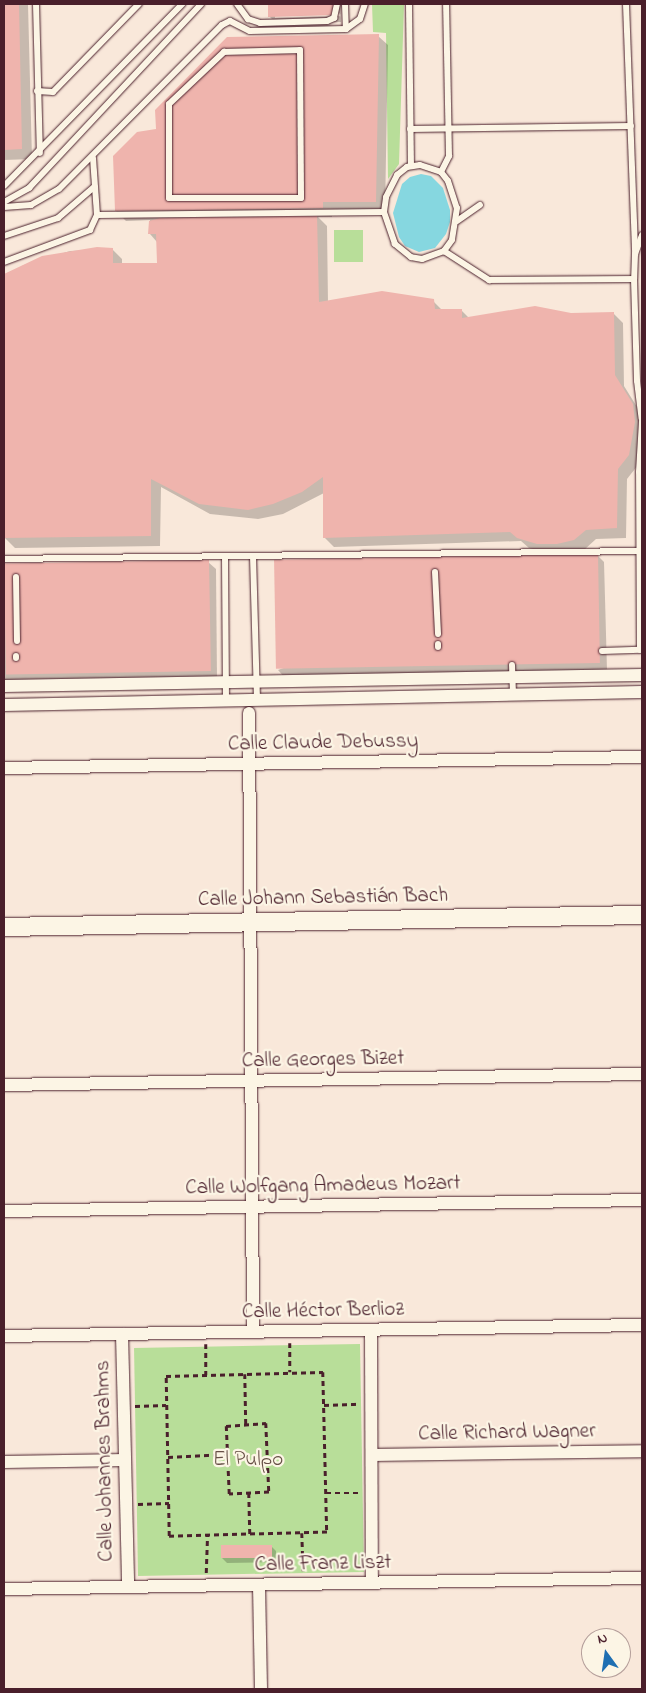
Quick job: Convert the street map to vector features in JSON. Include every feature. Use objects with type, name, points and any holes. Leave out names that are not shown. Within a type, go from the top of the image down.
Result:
[{"type":"street","points":[[4,686],[513,679],[642,675]]},
{"type":"street","points":[[582,692],[583,677]]},
{"type":"street","points":[[4,705],[513,693],[642,692]]},
{"type":"street","points":[[248,713],[253,1331]]},
{"type":"street","name":"Calle Claude Debussy","points":[[4,768],[642,757]]},
{"type":"street","name":"Calle Johann Sebastián Bach","points":[[4,927],[642,915]]},
{"type":"street","name":"Calle Georges Bizet","points":[[4,1085],[642,1074]]},
{"type":"street","name":"Calle Wolfgang Amadeus Mozart","points":[[4,1211],[642,1200]]},
{"type":"street","name":"Calle Héctor Berlioz","points":[[4,1336],[642,1325]]},
{"type":"street","points":[[371,1330],[372,1583]]},
{"type":"street","name":"Calle Johannes Brahms","points":[[122,1334],[128,1587]]},
{"type":"street","name":"Calle Richard Wagner","points":[[372,1455],[642,1451]]},
{"type":"street","points":[[4,1462],[125,1460]]},
{"type":"street","name":"Calle Franz Liszt","points":[[4,1589],[642,1578]]},
{"type":"street","points":[[259,1584],[261,1689]]},
{"type":"lane","points":[[36,4],[40,153]]},
{"type":"lane","points":[[38,91],[53,92],[139,4]]},
{"type":"lane","points":[[4,186],[40,153],[182,4]]},
{"type":"lane","points":[[4,202],[29,188],[201,4]]},
{"type":"lane","points":[[237,4],[248,19],[260,23],[328,21],[334,18],[337,4]]},
{"type":"lane","points":[[345,4],[346,29]]},
{"type":"lane","points":[[4,206],[31,204],[46,199],[93,158],[222,25],[230,21],[250,30],[346,29],[360,19],[365,4]]},
{"type":"lane","points":[[409,4],[411,166]]},
{"type":"lane","points":[[440,172],[449,156],[446,4]]},
{"type":"lane","points":[[602,652],[640,650],[639,550],[642,420],[636,381],[635,254],[626,4]]},
{"type":"lane","points":[[300,50],[301,198],[169,198],[169,104],[198,76],[224,52],[300,50]]},
{"type":"lane","points":[[410,129],[631,126]]},
{"type":"lane","points":[[4,262],[34,249],[85,234],[97,215],[93,158]]},
{"type":"lane","points":[[420,165],[440,172],[454,192],[457,221],[452,240],[444,251],[422,259],[401,252],[388,232],[384,212],[390,186],[397,175],[411,166],[420,165]]},
{"type":"lane","points":[[4,236],[58,218],[94,187]]},
{"type":"lane","points":[[457,221],[480,205]]},
{"type":"lane","points":[[97,215],[384,212]]},
{"type":"lane","points":[[635,254],[642,235]]},
{"type":"lane","points":[[444,251],[488,280],[634,279]]},
{"type":"lane","points":[[4,559],[639,550]]},
{"type":"lane","points":[[225,556],[226,700]]},
{"type":"lane","points":[[253,556],[256,700]]},
{"type":"lane","points":[[435,572],[438,634]]},
{"type":"lane","points":[[16,577],[17,641]]},
{"type":"lane","points":[[512,665],[513,693]]},
{"type":"path","points":[[290,1331],[290,1373]]},
{"type":"path","points":[[206,1332],[206,1375]]},
{"type":"path","points":[[323,1372],[327,1532],[169,1536],[166,1376],[290,1373],[323,1372]]},
{"type":"path","points":[[245,1374],[246,1424]]},
{"type":"path","points":[[324,1405],[371,1403]]},
{"type":"path","points":[[124,1406],[166,1406]]},
{"type":"path","points":[[266,1423],[269,1492],[229,1494],[226,1426],[246,1424],[266,1423]]},
{"type":"path","points":[[168,1457],[227,1454]]},
{"type":"path","points":[[249,1493],[250,1534]]},
{"type":"path","points":[[326,1493],[372,1493]]},
{"type":"path","points":[[126,1505],[169,1503]]},
{"type":"path","points":[[302,1532],[303,1584]]},
{"type":"path","points":[[206,1586],[207,1535]]},
{"type":"green space","points":[[372,4],[404,4],[399,164],[388,179],[386,33],[373,32]]},
{"type":"green space","points":[[334,230],[363,230],[363,262],[334,262]]},
{"type":"green space","name":"El Pulpo","points":[[360,1344],[364,1572],[138,1576],[134,1348]]},
{"type":"water","points":[[421,174],[431,176],[443,188],[450,210],[450,222],[446,234],[435,248],[419,252],[405,246],[399,237],[393,213],[402,184],[410,177]]},
{"type":"building","points":[[4,4],[19,4],[22,149],[4,150]]},
{"type":"building","points":[[268,4],[334,4],[334,15],[268,17]]},
{"type":"building","points":[[379,34],[376,202],[323,202],[323,208],[115,211],[113,156],[137,132],[156,129],[155,110],[227,37]]},
{"type":"building","points":[[317,215],[319,302],[382,291],[434,299],[435,309],[462,309],[462,318],[535,306],[571,313],[614,312],[615,375],[633,404],[635,422],[629,455],[618,469],[617,528],[586,530],[574,540],[557,544],[537,544],[517,538],[510,532],[323,538],[323,477],[302,492],[273,504],[248,510],[199,504],[151,479],[151,536],[4,538],[4,274],[42,256],[97,247],[113,248],[113,263],[157,263],[156,234],[148,234],[149,221],[160,218]]},
{"type":"building","points":[[598,554],[600,663],[276,669],[274,560]]},
{"type":"building","points":[[209,560],[211,671],[6,675],[4,564]]},
{"type":"building","points":[[221,1545],[272,1545],[272,1558],[221,1558]]}]
